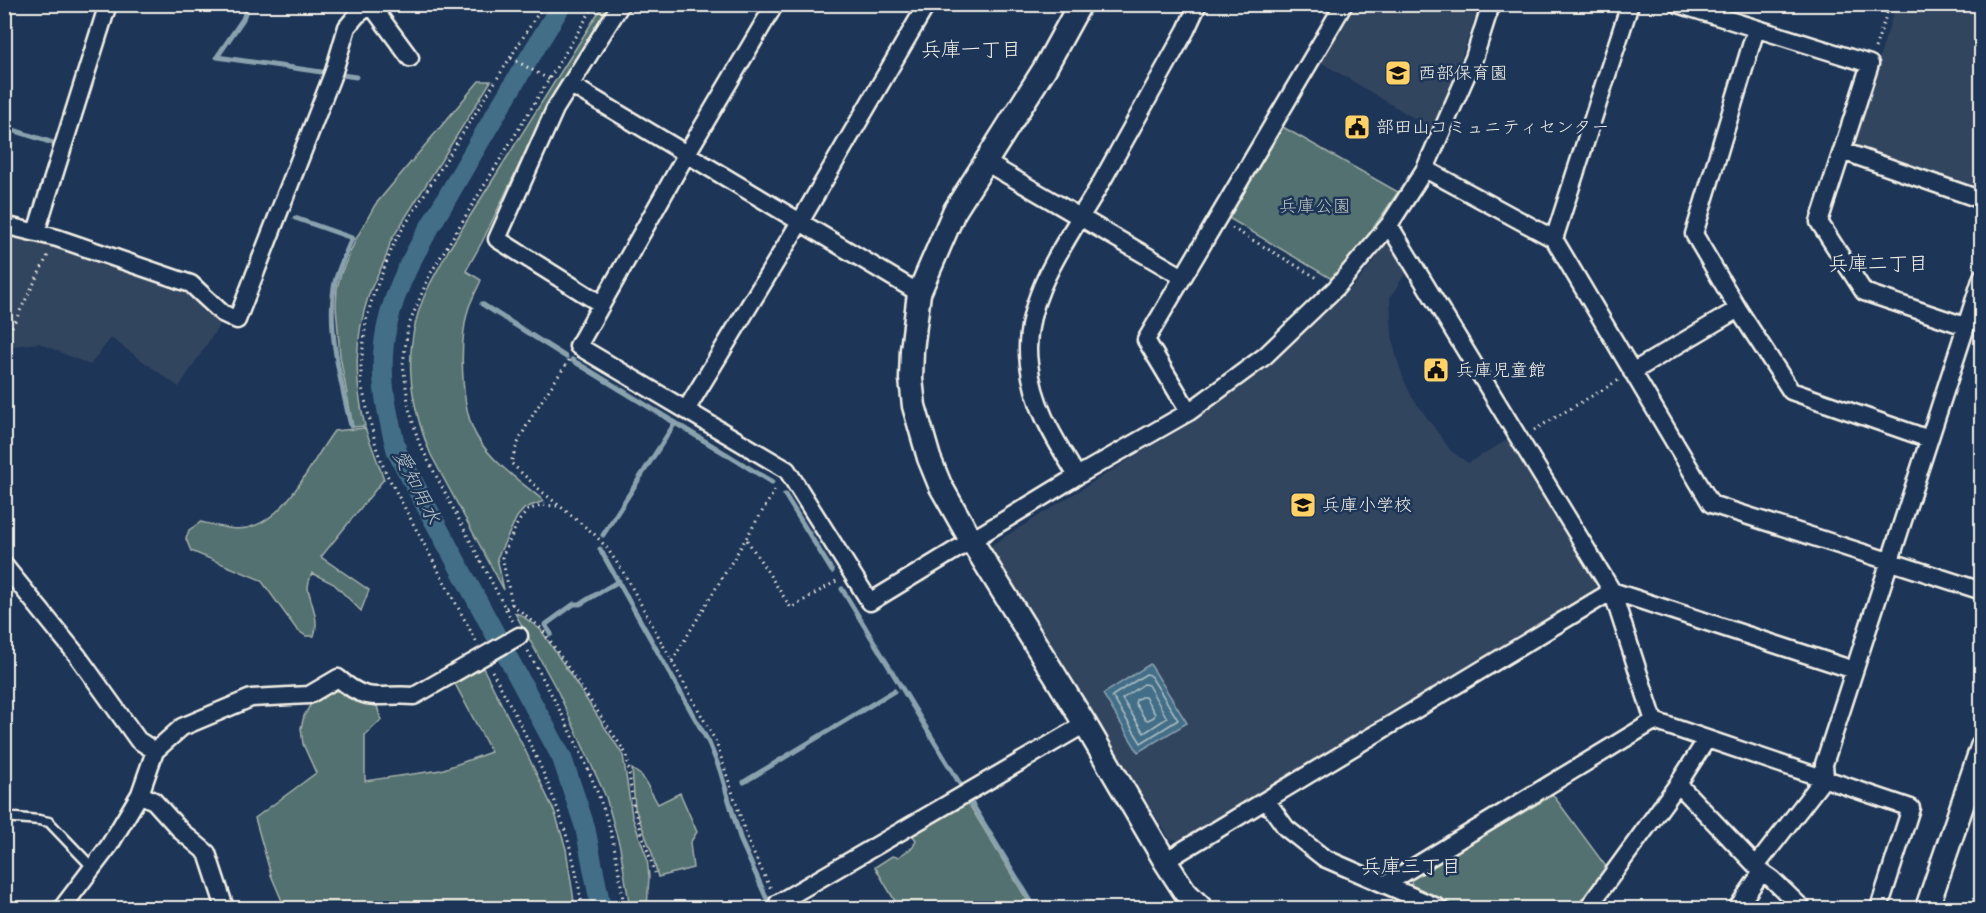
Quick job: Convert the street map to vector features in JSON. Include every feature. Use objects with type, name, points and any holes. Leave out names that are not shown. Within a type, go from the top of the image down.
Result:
[{"type":"street","points":[[36,232],[108,4]]},
{"type":"street","points":[[601,304],[497,239],[555,109],[621,4]]},
{"type":"street","points":[[775,4],[578,346],[788,470],[870,602],[1077,476],[1189,412],[1265,356],[1336,288],[1389,225],[1425,169],[1474,58],[1491,4]]},
{"type":"street","points":[[686,410],[800,222],[927,4]]},
{"type":"street","points":[[1080,4],[1045,68],[954,212],[920,293],[912,350],[911,379],[914,406],[929,458],[940,485],[971,540],[1085,724],[1165,861],[1185,892],[1201,909]]},
{"type":"street","points":[[1077,476],[1048,428],[1038,406],[1029,364],[1028,345],[1035,305],[1056,258],[1081,219],[1198,4]]},
{"type":"street","points":[[1189,412],[1146,340],[1344,4]]},
{"type":"street","points":[[1554,239],[1630,4]]},
{"type":"street","points":[[1678,4],[1870,64],[1819,222],[1864,292],[1965,326]]},
{"type":"street","points":[[4,225],[57,238],[191,284],[222,313],[237,320],[334,71],[347,27],[357,15],[372,5],[410,58]]},
{"type":"street","points":[[1756,29],[1694,234],[1738,309],[1791,391],[1929,439]]},
{"type":"street","points":[[571,85],[920,293]]},
{"type":"street","points":[[1842,151],[1982,200]]},
{"type":"street","points":[[987,163],[1183,277]]},
{"type":"street","points":[[1425,169],[1554,239],[1711,504],[1982,591]]},
{"type":"street","points":[[1389,225],[1611,591],[1654,721]]},
{"type":"street","points":[[1737,909],[1759,869],[1825,777],[1824,764],[1982,277]]},
{"type":"street","points":[[1632,372],[1738,309]]},
{"type":"street","points":[[4,565],[77,655],[138,740],[155,751]]},
{"type":"street","points":[[1165,861],[1611,591],[1854,670]]},
{"type":"street","points":[[62,909],[109,846],[140,794],[155,751],[182,727],[251,698],[309,695],[338,678],[365,696],[377,697],[394,694],[414,696],[519,636]]},
{"type":"street","points":[[1654,721],[1911,808],[1880,909]]},
{"type":"street","points":[[1386,884],[1654,721]]},
{"type":"street","points":[[778,903],[1085,724]]},
{"type":"street","points":[[1588,909],[1678,784],[1707,739]]},
{"type":"street","points":[[1927,909],[1982,747]]},
{"type":"street","points":[[1678,784],[1759,869],[1802,909]]},
{"type":"street","points":[[140,794],[154,801],[182,832],[207,853],[225,909]]},
{"type":"street","points":[[1266,800],[1286,828],[1324,858],[1439,909]]},
{"type":"lane","points":[[5,817],[39,819],[49,822],[92,867]]},
{"type":"path","points":[[544,4],[395,242],[373,296],[366,321],[361,383],[377,450],[386,473],[541,767],[560,810],[572,851],[582,909]]},
{"type":"path","points":[[595,4],[429,276],[408,327],[404,364],[409,409],[419,443],[560,710],[603,805],[614,845],[624,909]]},
{"type":"path","points":[[1870,64],[1890,4]]},
{"type":"path","points":[[511,58],[550,80]]},
{"type":"path","points":[[1217,219],[1336,288]]},
{"type":"path","points":[[4,343],[57,238]]},
{"type":"path","points":[[578,346],[538,407],[514,451],[512,463],[594,534],[607,548],[625,575],[716,742],[747,837],[778,903]]},
{"type":"path","points":[[1520,439],[1632,372]]},
{"type":"path","points":[[672,662],[788,470]]},
{"type":"path","points":[[559,506],[541,505],[528,510],[518,522],[502,557],[512,604],[542,629],[627,755],[633,806],[654,873]]},
{"type":"path","points":[[747,540],[791,609],[851,572]]},
{"type":"path","points":[[506,608],[512,604]]},
{"type":"shaded area","name":"西部保育園","points":[[1352,5],[1479,5],[1452,85],[1432,129],[1319,61]]},
{"type":"shaded area","points":[[1896,5],[1981,5],[1981,191],[1857,150],[1853,141]]},
{"type":"shaded area","points":[[4,233],[56,247],[186,291],[218,315],[222,321],[179,387],[111,338],[90,365],[39,343],[5,347]]},
{"type":"shaded area","name":"兵庫小学校","points":[[1386,245],[1395,246],[1408,270],[1390,297],[1396,356],[1412,397],[1451,451],[1468,463],[1509,439],[1596,583],[1595,591],[1181,841],[1170,839],[990,546],[1189,425],[1232,393],[1272,362],[1337,303],[1360,279]]},
{"type":"green space","points":[[603,5],[610,5],[546,109],[466,271],[481,280],[468,310],[463,339],[464,393],[471,425],[491,455],[544,501],[525,508],[517,517],[497,558],[504,590],[431,455],[423,434],[417,414],[411,372],[414,330],[419,309],[428,288],[448,251]]},
{"type":"green space","points":[[479,81],[491,81],[390,242],[387,255],[369,294],[360,328],[357,360],[361,409],[365,426],[353,427],[340,356],[336,306],[341,273],[375,205]]},
{"type":"green space","name":"兵庫公園","points":[[1281,126],[1398,192],[1336,276],[1330,278],[1227,217]]},
{"type":"green space","points":[[365,428],[384,479],[321,557],[369,590],[361,611],[334,584],[312,573],[308,588],[316,618],[316,630],[314,636],[306,636],[297,630],[261,580],[191,551],[186,539],[189,530],[201,522],[236,529],[262,523],[275,514],[297,488],[334,431]]},
{"type":"green space","points":[[515,613],[541,630],[623,755],[632,816],[647,858],[649,877],[647,908],[630,908],[620,847],[606,797],[558,692]]},
{"type":"green space","points":[[481,664],[555,813],[566,849],[575,908],[383,908],[380,906],[378,908],[285,908],[271,875],[255,818],[316,773],[303,744],[301,728],[304,716],[316,695],[337,683],[371,700],[377,706],[381,720],[365,735],[365,781],[441,770],[491,752],[452,678]]},
{"type":"green space","points":[[632,769],[642,776],[658,804],[680,793],[697,832],[690,843],[693,868],[658,877],[652,853],[635,808]]},
{"type":"green space","points":[[1553,795],[1607,868],[1578,908],[1461,908],[1412,888],[1411,878]]},
{"type":"green space","points":[[967,801],[1032,908],[899,908],[875,867],[892,856],[898,857],[913,847],[916,840],[911,833]]},
{"type":"water","points":[[1150,664],[1187,723],[1138,752],[1103,694]]},
{"type":"waterway","points":[[248,4],[243,19],[217,57],[356,77]]},
{"type":"waterway","name":"愛知用水","points":[[562,4],[404,275],[387,326],[383,374],[386,405],[397,452],[562,758],[585,827],[601,908]]},
{"type":"waterway","points":[[4,127],[53,143]]},
{"type":"waterway","points":[[295,218],[352,238],[335,282],[332,317],[336,354],[351,426]]},
{"type":"waterway","points":[[482,304],[566,357]]},
{"type":"waterway","points":[[572,360],[772,482]]},
{"type":"waterway","points":[[603,535],[675,423]]},
{"type":"waterway","points":[[785,495],[832,571]]},
{"type":"waterway","points":[[600,549],[709,743],[720,770],[741,841],[771,908]]},
{"type":"waterway","points":[[551,634],[545,625],[574,604],[580,604],[619,581]]},
{"type":"waterway","points":[[842,589],[960,784]]},
{"type":"waterway","points":[[744,782],[894,691]]},
{"type":"waterway","points":[[969,799],[1035,908]]},
{"type":"place","name":"西部保育園","points":[[1398,73]]},
{"type":"place","name":"部田山コミュニティセンター","points":[[1357,127]]},
{"type":"place","name":"兵庫児童館","points":[[1436,370]]},
{"type":"place","name":"兵庫小学校","points":[[1303,505]]},
{"type":"district","name":"兵庫一丁目","points":[[971,49]]},
{"type":"district","name":"兵庫二丁目","points":[[1878,263]]},
{"type":"district","name":"兵庫三丁目","points":[[1411,866]]}]
